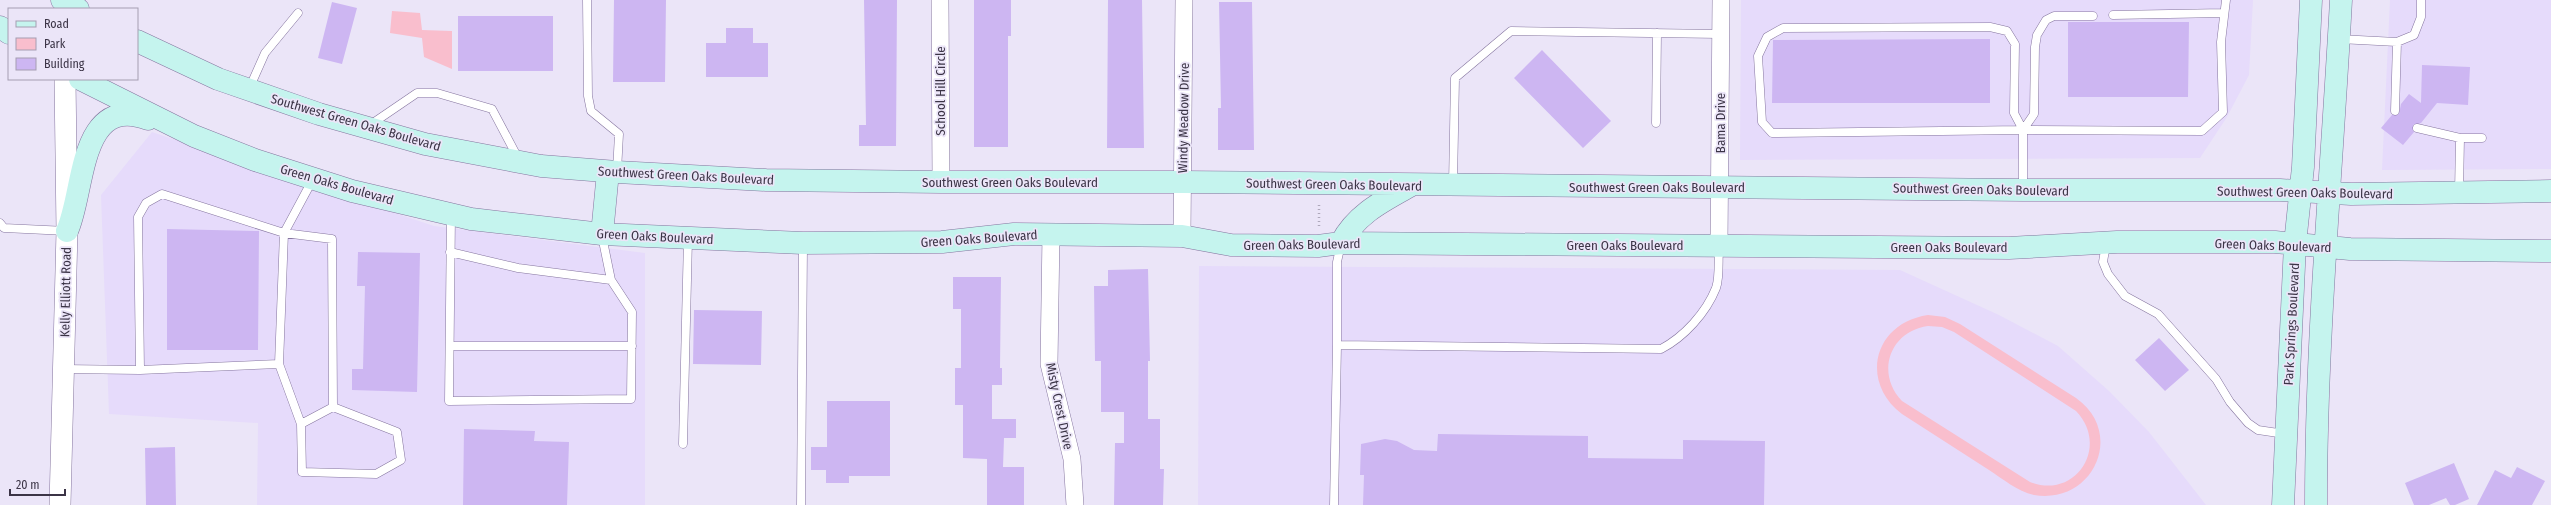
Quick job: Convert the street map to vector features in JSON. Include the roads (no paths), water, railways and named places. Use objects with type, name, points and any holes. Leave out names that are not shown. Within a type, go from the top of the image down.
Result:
[{"type":"main road","name":"Park Springs Boulevard","points":[[2283,505],[2285,434],[2295,244],[2300,191],[2311,0]]},
{"type":"main road","points":[[2316,505],[2316,434],[2325,246],[2329,193],[2333,166],[2341,0]]},
{"type":"main road","name":"Southwest Green Oaks Boulevard","points":[[138,41],[218,79],[248,90],[425,144],[541,166],[613,172],[766,180],[941,182],[1182,182],[1453,186],[2300,191],[2329,193],[2551,191]]},
{"type":"main road","name":"Green Oaks Boulevard","points":[[82,80],[168,123],[255,160],[352,191],[470,219],[602,234],[803,243],[942,242],[1014,234],[1051,234],[1182,236],[1231,245],[1318,246],[1341,243],[2009,248],[2106,243],[2295,244],[2350,248],[2551,251]]},
{"type":"main road","points":[[67,231],[73,218],[88,149],[99,127],[108,120],[123,115],[136,115],[157,123],[168,123]]},
{"type":"main road","points":[[602,234],[613,172]]},
{"type":"main road","points":[[1341,243],[1349,228],[1372,208],[1411,185]]},
{"type":"street","name":"School Hill Circle","points":[[940,0],[941,182]]},
{"type":"street","name":"Windy Meadow Drive","points":[[1182,236],[1184,0]]},
{"type":"street","name":"Bama Drive","points":[[1719,246],[1721,0]]},
{"type":"street","name":"Kelly Elliott Road","points":[[60,505],[67,231],[65,80]]},
{"type":"street","name":"Misty Crest Drive","points":[[1051,234],[1049,364],[1072,459],[1075,505]]},
{"type":"lane","points":[[587,0],[588,96],[591,110],[618,134],[613,172]]},
{"type":"lane","points":[[2023,190],[2023,130],[2014,113],[2015,44],[2007,30],[1990,28],[1783,28],[1767,37],[1758,56],[1762,122],[1772,133],[2023,130],[2202,131],[2223,112],[2221,42],[2226,0]]},
{"type":"lane","points":[[2339,39],[2397,42],[2414,35],[2421,17],[2421,0]]},
{"type":"lane","points":[[248,90],[265,53],[298,12]]},
{"type":"lane","points":[[2113,15],[2224,13]]},
{"type":"lane","points":[[2023,130],[2034,114],[2034,47],[2037,35],[2046,20],[2054,16],[2093,16]]},
{"type":"lane","points":[[1453,186],[1455,78],[1510,30],[1720,34]]},
{"type":"lane","points":[[1656,123],[1658,33]]},
{"type":"lane","points":[[2395,111],[2397,42]]},
{"type":"lane","points":[[366,127],[417,93],[437,93],[492,109],[520,162]]},
{"type":"lane","points":[[2417,128],[2460,138],[2482,138]]},
{"type":"lane","points":[[2459,193],[2460,138]]},
{"type":"lane","points":[[301,424],[333,407],[397,432],[400,460],[376,474],[302,472],[301,424],[279,364],[284,233],[313,179]]},
{"type":"lane","points":[[140,370],[138,217],[146,203],[162,194],[284,233],[332,239],[333,407]]},
{"type":"lane","points":[[451,214],[449,401],[631,399],[632,312],[611,280],[602,234]]},
{"type":"lane","points":[[0,224],[4,228],[67,231]]},
{"type":"lane","points":[[683,444],[688,239]]},
{"type":"lane","points":[[801,505],[803,243]]},
{"type":"lane","points":[[1334,505],[1337,262],[1341,243]]},
{"type":"lane","points":[[2106,243],[2104,262],[2108,274],[2125,296],[2158,314],[2216,379],[2230,402],[2248,423],[2258,430],[2285,434]]},
{"type":"lane","points":[[1337,345],[1661,349],[1679,339],[1700,314],[1717,287],[1719,246]]},
{"type":"lane","points":[[450,252],[518,268],[611,280]]},
{"type":"lane","points":[[450,346],[632,346]]},
{"type":"lane","points":[[63,369],[140,370],[279,364]]}]
